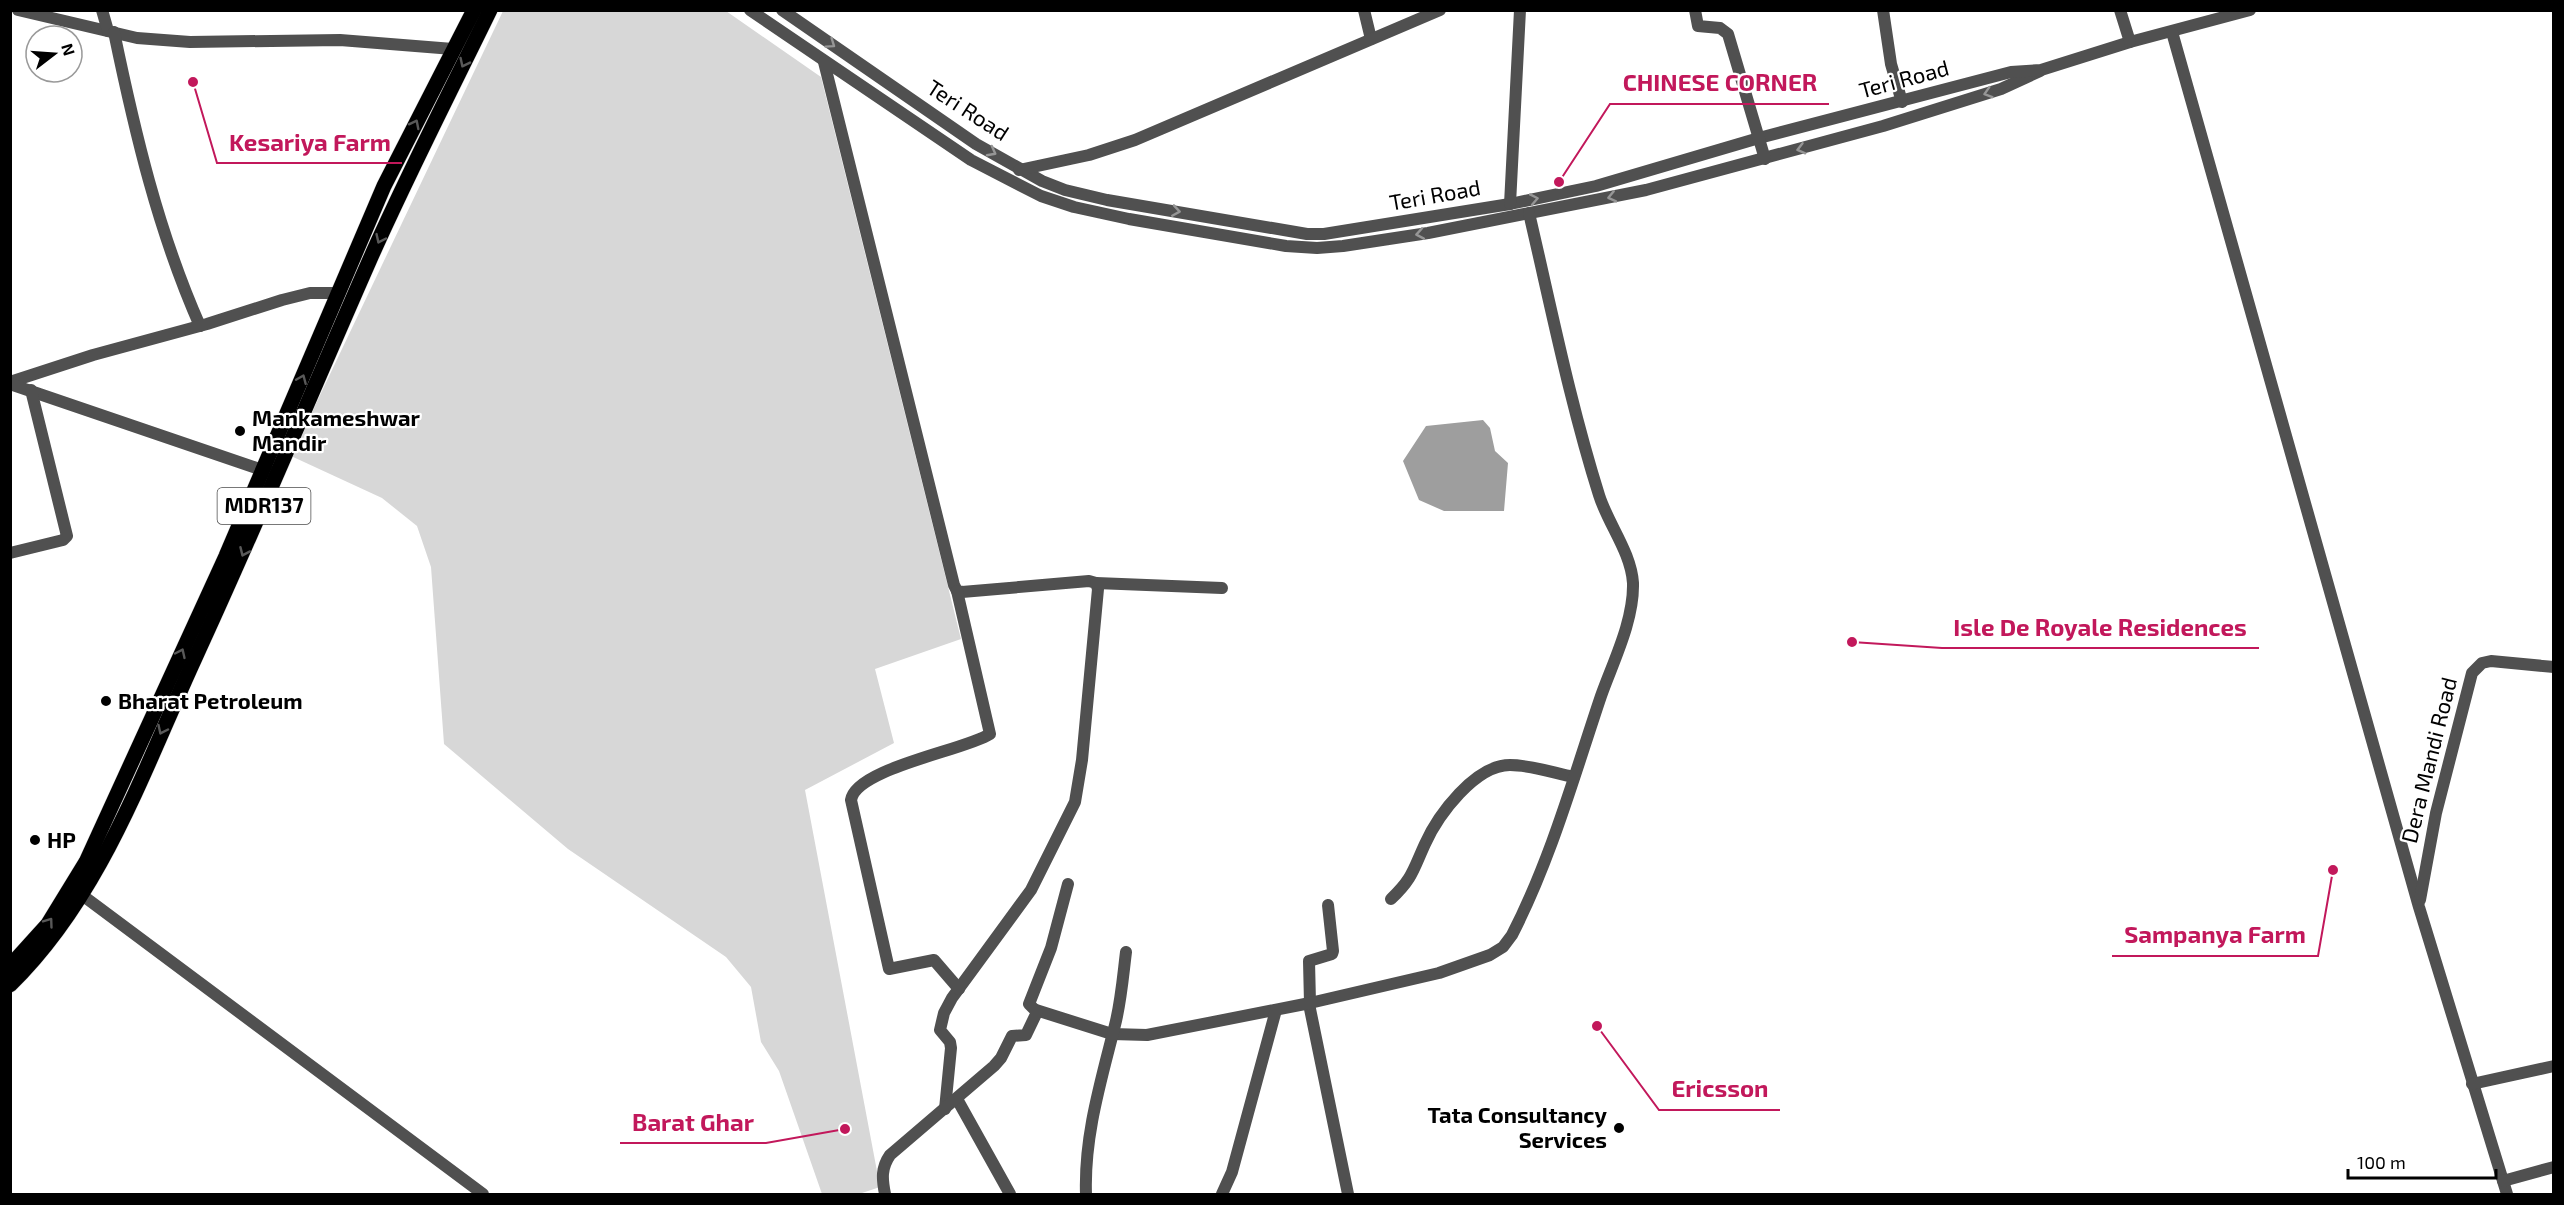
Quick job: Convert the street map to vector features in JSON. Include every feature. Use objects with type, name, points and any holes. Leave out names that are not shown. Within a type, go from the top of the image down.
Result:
[{"type":"main road","name":"MDR137","points":[[10,966],[48,924],[86,862],[226,556],[270,473],[338,293],[384,186],[474,10]]},
{"type":"main road","name":"MDR137","points":[[10,985],[53,937],[82,895],[115,833],[270,473],[490,10]]},
{"type":"street","points":[[18,10],[137,38],[190,42],[340,40],[453,49]]},
{"type":"street","points":[[102,10],[111,32],[137,144],[162,230],[200,326]]},
{"type":"street","points":[[750,10],[934,136],[999,176],[1041,196],[1074,207],[1129,219],[1286,246],[1343,246],[1605,199],[1765,159],[1883,126],[2001,90],[2041,70]]},
{"type":"street","name":"Teri Road","points":[[782,10],[976,144],[1042,181],[1086,195],[1307,234],[1340,233],[1510,204],[1596,186],[1759,138],[2011,72],[2041,70],[2130,42],[2172,32],[2220,14],[2250,10]]},
{"type":"street","points":[[1364,10],[1371,39]]},
{"type":"street","points":[[999,176],[1022,168],[1089,155],[1127,143],[1440,10]]},
{"type":"street","points":[[1510,204],[1520,10]]},
{"type":"street","points":[[1695,10],[1698,26],[1720,28],[1728,34],[1765,159]]},
{"type":"street","points":[[1883,10],[1891,64],[1902,102]]},
{"type":"street","points":[[2120,10],[2130,42]]},
{"type":"street","points":[[2172,32],[2419,907],[2507,1194]]},
{"type":"street","points":[[824,62],[957,591],[990,734],[892,770],[866,784],[854,793],[851,800],[889,969],[934,960],[959,988]]},
{"type":"street","points":[[1481,208],[1484,221]]},
{"type":"street","points":[[1068,884],[1052,948],[1029,1004],[1036,1010],[1112,1034],[1147,1035],[1310,1004],[1439,973],[1476,961],[1503,947],[1521,918],[1556,830],[1621,640],[1633,585],[1626,555],[1599,495],[1574,402],[1529,213]]},
{"type":"street","points":[[10,383],[93,355],[310,293],[338,293]]},
{"type":"street","points":[[10,383],[270,473]]},
{"type":"street","points":[[10,554],[67,537],[31,390]]},
{"type":"street","points":[[957,591],[1089,581],[1222,588]]},
{"type":"street","points":[[945,1109],[951,1048],[950,1042],[941,1034],[939,1025],[944,1013],[959,988],[1031,890],[1075,802],[1082,760],[1098,589],[1096,583]]},
{"type":"street","name":"Dera Mandi Road","points":[[2419,907],[2436,813],[2472,673],[2482,663],[2491,662],[2553,667]]},
{"type":"street","points":[[1391,899],[1412,876],[1424,846],[1440,817],[1459,795],[1483,774],[1510,765],[1574,777]]},
{"type":"street","points":[[82,895],[483,1194]]},
{"type":"street","points":[[1328,905],[1333,951],[1332,954],[1309,961],[1310,1004],[1348,1194]]},
{"type":"street","points":[[1086,1194],[1091,1120],[1116,1019],[1126,952]]},
{"type":"street","points":[[885,1194],[882,1179],[883,1165],[887,1160],[999,1062],[1012,1036],[1026,1035],[1037,1014],[1036,1010]]},
{"type":"street","points":[[1222,1194],[1232,1172],[1276,1010]]},
{"type":"street","points":[[2472,1084],[2553,1066]]},
{"type":"street","points":[[957,1099],[1010,1194]]},
{"type":"street","points":[[2503,1181],[2553,1167]]},
{"type":"shaded area","points":[[503,11],[726,11],[821,77],[961,639],[875,669],[894,743],[805,790],[880,1187],[859,1194],[822,1194],[779,1071],[761,1042],[751,987],[726,957],[568,849],[444,744],[431,567],[417,526],[382,498],[291,456]]},
{"type":"shaded area","points":[[1483,420],[1490,428],[1495,451],[1508,463],[1504,511],[1444,511],[1419,500],[1403,461],[1426,426]]},
{"type":"place","name":"Kesariya Farm","points":[[193,82]]},
{"type":"place","name":"CHINESE CORNER","points":[[1559,182]]},
{"type":"place","name":"Mankameshwar Mandir","points":[[240,431]]},
{"type":"place","name":"Isle De Royale Residences","points":[[1852,642]]},
{"type":"place","name":"Bharat Petroleum","points":[[106,701]]},
{"type":"place","name":"HP","points":[[35,840]]},
{"type":"place","name":"Sampanya Farm","points":[[2333,870]]},
{"type":"place","name":"Ericsson","points":[[1597,1026]]},
{"type":"place","name":"Tata Consultancy Services","points":[[1619,1128]]},
{"type":"place","name":"Barat Ghar","points":[[845,1129]]}]
